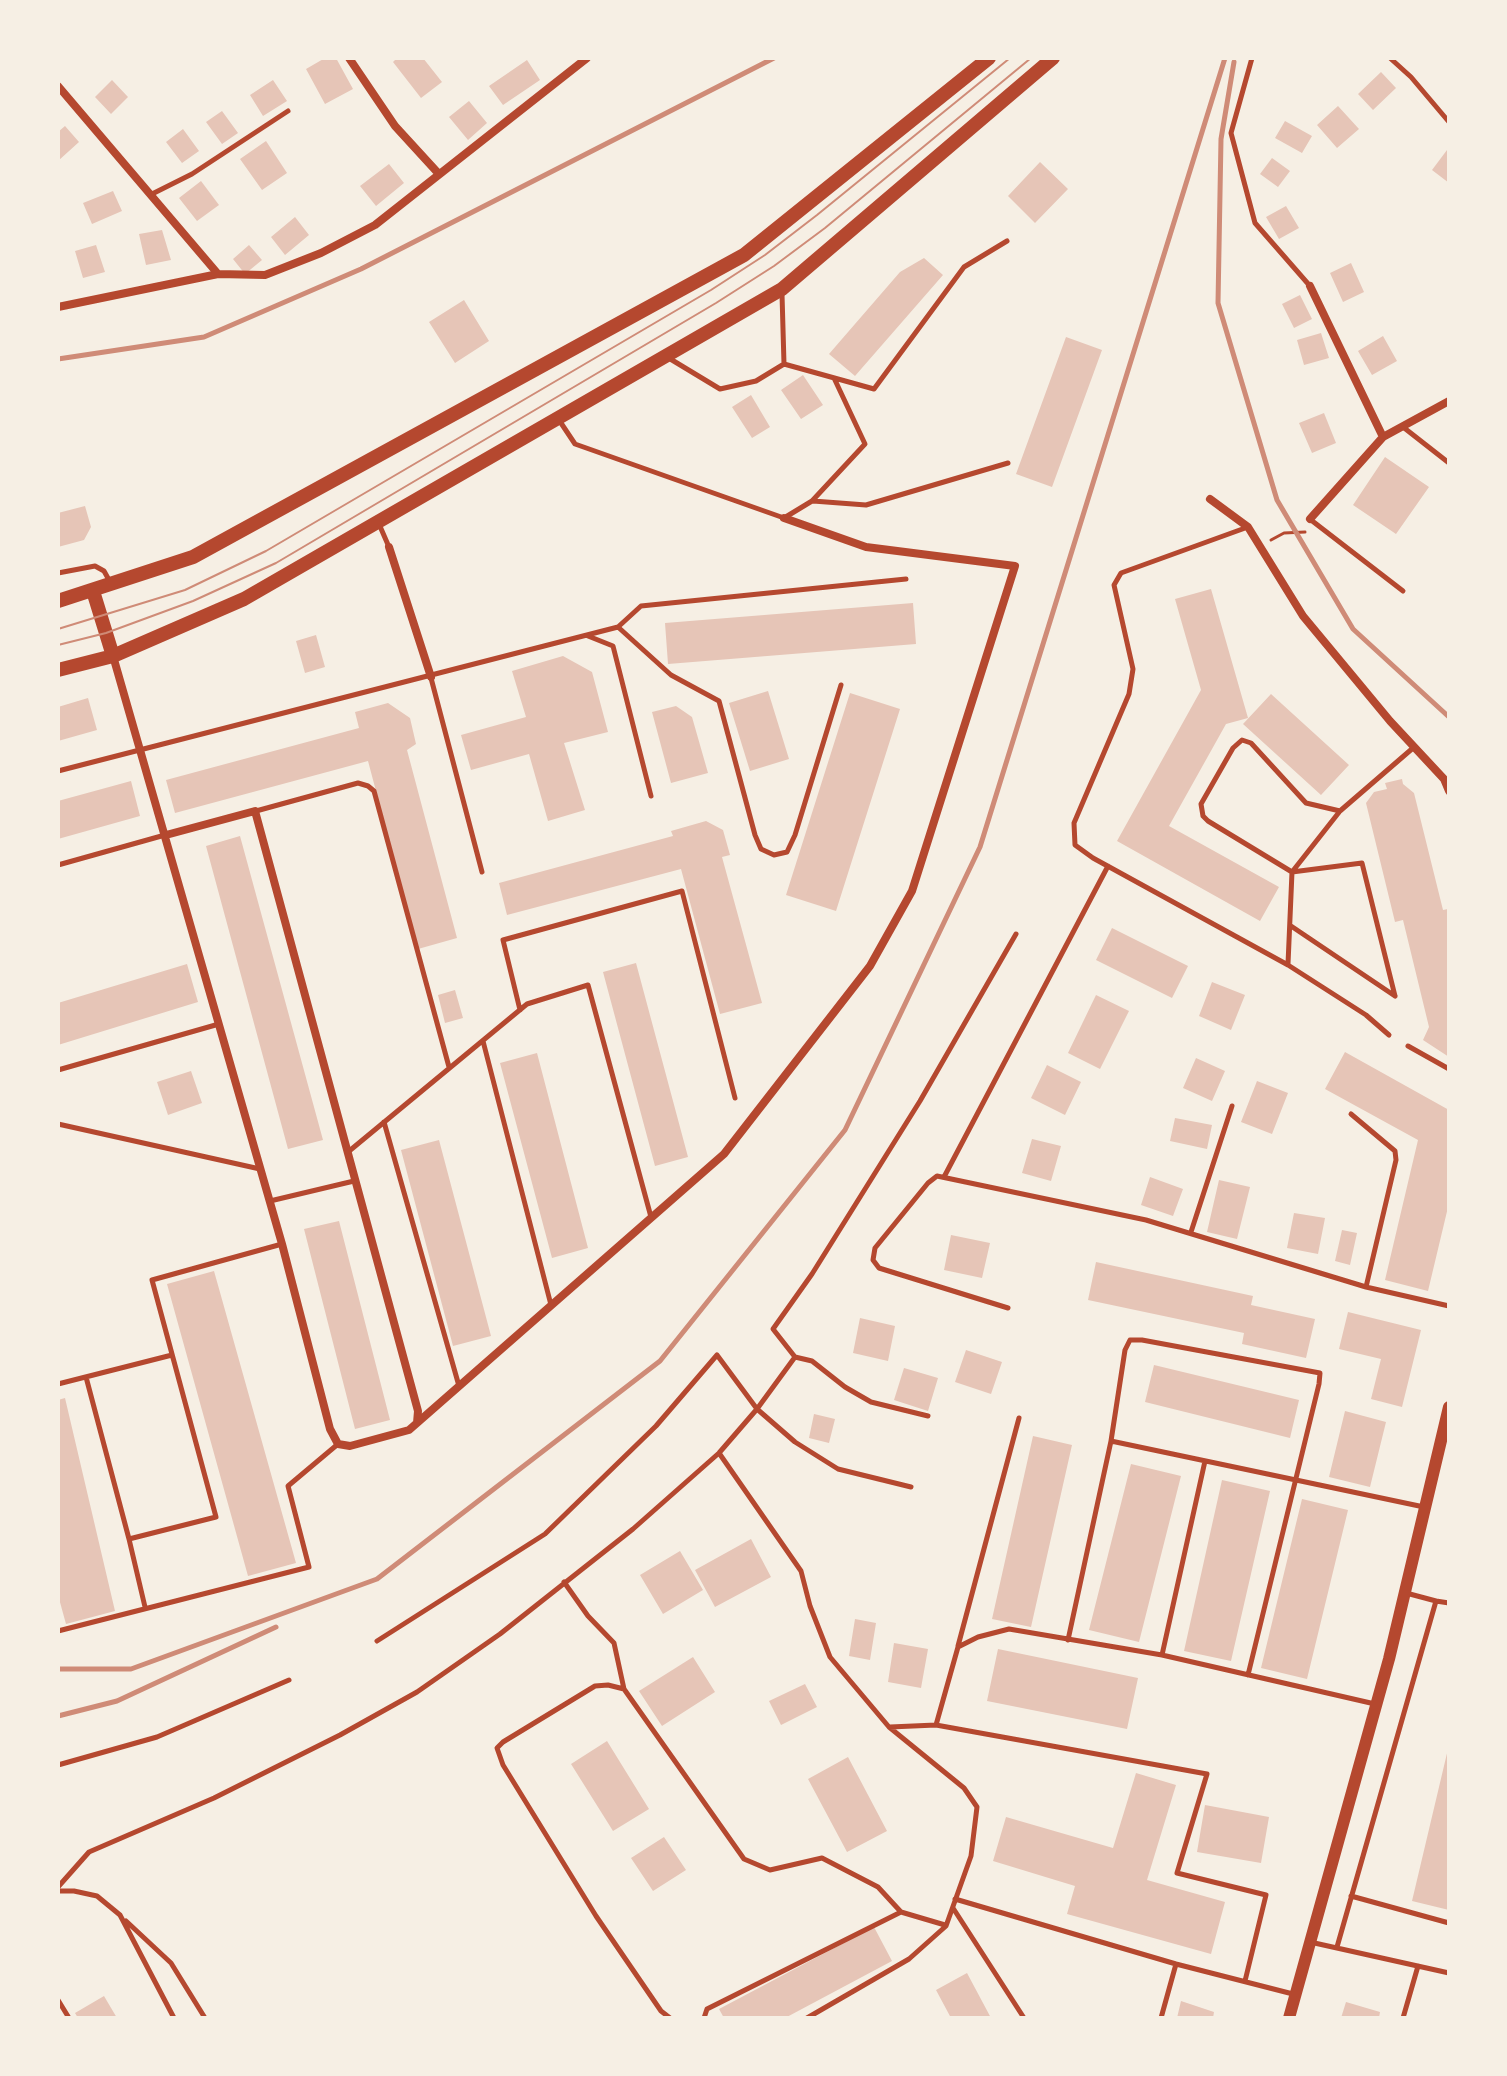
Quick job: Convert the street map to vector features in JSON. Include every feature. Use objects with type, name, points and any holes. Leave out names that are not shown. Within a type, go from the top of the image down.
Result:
[{"type":"main road","points":[[58,601],[193,557],[744,255],[989,58]]},
{"type":"main road","points":[[58,670],[113,656],[244,599],[782,289],[1053,58]]},
{"type":"main road","points":[[93,591],[113,656]]},
{"type":"street","points":[[349,58],[395,126],[438,173]]},
{"type":"street","points":[[58,307],[218,274],[265,275],[321,253],[375,225],[587,58]]},
{"type":"street","points":[[58,86],[218,274]]},
{"type":"street","points":[[1310,286],[1383,437]]},
{"type":"street","points":[[1310,519],[1383,437],[1449,401]]},
{"type":"street","points":[[1210,499],[1248,527],[1303,616],[1413,748],[1444,779],[1449,791]]},
{"type":"street","points":[[113,656],[282,1244],[330,1429],[338,1444],[350,1446],[409,1430],[724,1154],[870,966],[912,891],[1015,566],[866,547],[784,518]]},
{"type":"street","points":[[389,547],[431,677]]},
{"type":"street","points":[[166,835],[255,811],[418,1411],[417,1423]]},
{"type":"street","points":[[1289,2018],[1376,1704],[1449,1407]]},
{"type":"lane","points":[[1252,58],[1231,133],[1255,223],[1310,286]]},
{"type":"lane","points":[[1390,58],[1411,77],[1449,122]]},
{"type":"lane","points":[[152,194],[192,174],[288,111]]},
{"type":"lane","points":[[666,356],[720,389],[756,381],[784,364],[874,389],[964,267],[1007,241]]},
{"type":"lane","points":[[782,289],[784,364]]},
{"type":"lane","points":[[559,419],[575,444],[784,518],[812,501],[865,444],[834,378]]},
{"type":"lane","points":[[1402,427],[1449,463]]},
{"type":"lane","points":[[812,501],[866,505],[1008,463]]},
{"type":"lane","points":[[1310,519],[1403,591]]},
{"type":"lane","points":[[379,523],[389,547]]},
{"type":"lane","points":[[1248,527],[1121,573],[1114,585],[1133,669],[1129,694],[1074,823],[1075,845],[1288,965],[1366,1015],[1389,1035]]},
{"type":"lane","points":[[58,573],[95,566],[104,571],[112,584]]},
{"type":"lane","points":[[58,771],[618,627],[641,606],[906,579]]},
{"type":"lane","points":[[618,627],[671,675],[719,701],[755,835],[761,849],[774,855],[787,852],[795,835],[841,685]]},
{"type":"lane","points":[[587,635],[613,646],[651,796]]},
{"type":"lane","points":[[431,677],[482,872]]},
{"type":"lane","points":[[1290,925],[1395,996],[1362,863],[1292,872],[1208,821],[1203,816],[1201,804],[1233,748],[1242,740],[1251,743],[1306,803],[1340,811]]},
{"type":"lane","points":[[1288,965],[1292,872],[1340,811],[1413,748]]},
{"type":"lane","points":[[255,811],[358,783],[374,791],[449,1068]]},
{"type":"lane","points":[[58,865],[166,835]]},
{"type":"lane","points":[[944,1177],[1108,866]]},
{"type":"lane","points":[[520,1010],[503,940],[682,891],[735,1098]]},
{"type":"lane","points":[[928,1416],[871,1402],[845,1387],[812,1361],[795,1357],[773,1329],[812,1274],[920,1101],[1016,934]]},
{"type":"lane","points":[[347,1153],[527,1004],[588,985],[651,1217]]},
{"type":"lane","points":[[58,1070],[219,1024]]},
{"type":"lane","points":[[483,1041],[551,1305]]},
{"type":"lane","points":[[1408,1046],[1449,1069]]},
{"type":"lane","points":[[1191,1232],[1232,1106]]},
{"type":"lane","points":[[1351,1114],[1395,1151],[1396,1160],[1366,1287]]},
{"type":"lane","points":[[384,1122],[459,1386]]},
{"type":"lane","points":[[58,1124],[260,1169]]},
{"type":"lane","points":[[1008,1308],[879,1268],[873,1260],[875,1248],[937,1176],[1191,1232],[1366,1287],[1449,1306]]},
{"type":"lane","points":[[270,1202],[354,1181]]},
{"type":"lane","points":[[129,1539],[216,1517],[152,1280],[282,1244]]},
{"type":"lane","points":[[1068,1640],[1111,1441],[1125,1350],[1130,1340],[1320,1373],[1248,1675]]},
{"type":"lane","points":[[58,1384],[172,1355]]},
{"type":"lane","points":[[377,1641],[545,1534],[656,1426],[717,1355],[757,1409],[795,1442],[838,1469],[911,1487]]},
{"type":"lane","points":[[58,1889],[89,1852],[214,1798],[340,1735],[417,1692],[500,1634],[633,1529],[719,1453],[757,1409],[795,1357]]},
{"type":"lane","points":[[86,1377],[145,1607]]},
{"type":"lane","points":[[936,1725],[1019,1418]]},
{"type":"lane","points":[[1111,1441],[1425,1507]]},
{"type":"lane","points":[[58,1631],[309,1567],[288,1486],[338,1444]]},
{"type":"lane","points":[[719,1453],[801,1571],[810,1606],[830,1657],[889,1727],[964,1788],[977,1807],[971,1856],[946,1926],[909,1959],[808,2018]]},
{"type":"lane","points":[[1162,1655],[1205,1461]]},
{"type":"lane","points":[[564,1582],[588,1616],[614,1643],[624,1689],[744,1859],[770,1870],[822,1858],[878,1887],[901,1912],[946,1926]]},
{"type":"lane","points":[[1405,1593],[1449,1603]]},
{"type":"lane","points":[[1337,1947],[1436,1601]]},
{"type":"lane","points":[[958,1647],[978,1637],[1009,1629],[1162,1655],[1376,1704]]},
{"type":"lane","points":[[58,1765],[157,1737],[289,1680]]},
{"type":"lane","points":[[624,1689],[595,1686],[497,1748],[503,1765],[596,1916],[661,2011],[670,2018]]},
{"type":"lane","points":[[889,1727],[936,1725],[1207,1774],[1177,1873],[1266,1895],[1245,1981]]},
{"type":"lane","points":[[58,1889],[97,1896],[120,1915],[171,1963],[205,2018]]},
{"type":"lane","points":[[1351,1896],[1449,1923]]},
{"type":"lane","points":[[955,1899],[1176,1964],[1295,1995]]},
{"type":"lane","points":[[953,1907],[1024,2018]]},
{"type":"lane","points":[[704,2018],[707,2009],[901,1912]]},
{"type":"lane","points":[[120,1915],[174,2018]]},
{"type":"lane","points":[[1310,1942],[1449,1973]]},
{"type":"lane","points":[[1161,2018],[1176,1964]]},
{"type":"lane","points":[[1403,2018],[1418,1966]]},
{"type":"lane","points":[[58,2000],[69,2018]]},
{"type":"path","points":[[1260,546],[1284,533],[1309,532],[1320,527]]},
{"type":"building","points":[[325,58],[336,58],[353,89],[325,104],[306,69]]},
{"type":"building","points":[[397,58],[423,58],[442,82],[421,98],[393,62]]},
{"type":"building","points":[[527,60],[540,80],[503,105],[489,86]]},
{"type":"building","points":[[1381,72],[1396,88],[1373,110],[1358,94]]},
{"type":"building","points":[[112,80],[128,97],[111,114],[95,97]]},
{"type":"building","points":[[273,80],[287,101],[263,116],[250,95]]},
{"type":"building","points":[[469,101],[487,123],[468,140],[449,117]]},
{"type":"building","points":[[1338,106],[1359,129],[1337,148],[1317,125]]},
{"type":"building","points":[[222,111],[238,133],[222,144],[206,122]]},
{"type":"building","points":[[1285,121],[1312,136],[1302,153],[1275,138]]},
{"type":"building","points":[[65,126],[79,142],[58,161],[58,132]]},
{"type":"building","points":[[183,129],[199,151],[182,163],[166,142]]},
{"type":"building","points":[[266,141],[287,173],[262,190],[240,159]]},
{"type":"building","points":[[1447,150],[1449,152],[1449,183],[1432,170]]},
{"type":"building","points":[[1272,158],[1290,171],[1278,187],[1260,174]]},
{"type":"building","points":[[1040,162],[1068,189],[1035,223],[1008,196]]},
{"type":"building","points":[[389,164],[404,183],[376,206],[360,186]]},
{"type":"building","points":[[201,181],[219,205],[197,221],[179,198]]},
{"type":"building","points":[[113,191],[122,211],[92,224],[83,203]]},
{"type":"building","points":[[1286,206],[1299,228],[1279,239],[1266,217]]},
{"type":"building","points":[[295,217],[309,235],[285,255],[271,237]]},
{"type":"building","points":[[162,230],[171,260],[146,265],[139,234]]},
{"type":"building","points":[[96,245],[105,272],[83,278],[75,251]]},
{"type":"building","points":[[249,245],[262,260],[245,274],[233,259]]},
{"type":"building","points":[[924,258],[943,275],[855,376],[829,354],[900,272]]},
{"type":"building","points":[[1351,263],[1364,292],[1343,302],[1330,273]]},
{"type":"building","points":[[1300,295],[1312,319],[1294,328],[1282,304]]},
{"type":"building","points":[[464,300],[489,341],[455,363],[429,322]]},
{"type":"building","points":[[1321,333],[1329,358],[1304,365],[1297,340]]},
{"type":"building","points":[[1383,336],[1397,361],[1372,375],[1358,351]]},
{"type":"building","points":[[1066,337],[1102,350],[1052,487],[1016,474]]},
{"type":"building","points":[[803,375],[823,405],[801,419],[781,390]]},
{"type":"building","points":[[751,395],[770,427],[752,438],[732,407]]},
{"type":"building","points":[[1324,413],[1336,443],[1312,453],[1299,423]]},
{"type":"building","points":[[1385,457],[1429,487],[1396,534],[1353,505]]},
{"type":"building","points":[[85,506],[91,527],[84,540],[58,547],[58,513]]},
{"type":"building","points":[[1211,589],[1248,718],[1226,724],[1169,826],[1279,887],[1260,921],[1117,841],[1201,690],[1175,599]]},
{"type":"building","points":[[913,603],[916,644],[668,664],[665,623]]},
{"type":"building","points":[[316,635],[325,667],[305,673],[296,641]]},
{"type":"building","points":[[563,656],[592,672],[608,732],[564,743],[585,810],[548,821],[529,754],[471,770],[461,735],[526,717],[512,671]]},
{"type":"building","points":[[768,691],[789,759],[750,771],[729,703]]},
{"type":"building","points":[[850,693],[900,709],[836,911],[786,895]]},
{"type":"building","points":[[1271,694],[1349,765],[1321,795],[1243,724]]},
{"type":"building","points":[[88,698],[97,730],[58,741],[58,707]]},
{"type":"building","points":[[388,703],[410,718],[416,744],[407,750],[457,938],[418,949],[368,761],[175,813],[166,780],[359,728],[355,712]]},
{"type":"building","points":[[676,706],[692,717],[708,773],[671,783],[652,712]]},
{"type":"building","points":[[1402,779],[1403,784],[1414,793],[1443,910],[1449,911],[1449,1057],[1423,1040],[1429,1027],[1403,920],[1395,922],[1366,803],[1374,792],[1387,789],[1385,783]]},
{"type":"building","points":[[131,781],[140,816],[58,839],[58,801]]},
{"type":"building","points":[[706,821],[723,830],[730,855],[722,857],[762,1003],[720,1014],[681,869],[507,915],[499,883],[673,836],[671,831]]},
{"type":"building","points":[[240,836],[323,1140],[288,1149],[206,846]]},
{"type":"building","points":[[1112,928],[1188,966],[1172,998],[1096,960]]},
{"type":"building","points":[[636,963],[688,1157],[655,1166],[603,972]]},
{"type":"building","points":[[187,964],[198,1002],[58,1045],[58,1003]]},
{"type":"building","points":[[1212,982],[1245,995],[1231,1030],[1199,1016]]},
{"type":"building","points":[[455,990],[463,1018],[445,1023],[438,995]]},
{"type":"building","points":[[1096,995],[1129,1011],[1100,1069],[1068,1053]]},
{"type":"building","points":[[1345,1052],[1449,1110],[1449,1203],[1428,1291],[1385,1280],[1418,1140],[1325,1089]]},
{"type":"building","points":[[537,1053],[588,1248],[552,1258],[500,1063]]},
{"type":"building","points":[[1196,1058],[1225,1071],[1212,1101],[1183,1088]]},
{"type":"building","points":[[1047,1065],[1081,1082],[1065,1115],[1031,1098]]},
{"type":"building","points":[[191,1071],[202,1103],[168,1115],[157,1082]]},
{"type":"building","points":[[1257,1081],[1288,1093],[1272,1134],[1241,1122]]},
{"type":"building","points":[[1175,1118],[1212,1125],[1207,1149],[1170,1141]]},
{"type":"building","points":[[1032,1139],[1061,1146],[1051,1181],[1022,1173]]},
{"type":"building","points":[[439,1140],[491,1336],[453,1346],[401,1150]]},
{"type":"building","points":[[1150,1177],[1183,1189],[1173,1216],[1141,1205]]},
{"type":"building","points":[[1219,1180],[1250,1187],[1237,1239],[1207,1232]]},
{"type":"building","points":[[1294,1213],[1325,1218],[1318,1254],[1287,1248]]},
{"type":"building","points":[[339,1221],[390,1420],[355,1429],[304,1229]]},
{"type":"building","points":[[1342,1230],[1357,1233],[1350,1265],[1335,1261]]},
{"type":"building","points":[[951,1235],[990,1243],[982,1278],[944,1270]]},
{"type":"building","points":[[1096,1262],[1253,1296],[1251,1305],[1315,1319],[1306,1358],[1242,1344],[1244,1333],[1088,1300]]},
{"type":"building","points":[[214,1271],[296,1563],[248,1576],[167,1284]]},
{"type":"building","points":[[1348,1312],[1421,1330],[1402,1407],[1371,1399],[1381,1359],[1339,1349]]},
{"type":"building","points":[[860,1318],[895,1326],[888,1361],[853,1353]]},
{"type":"building","points":[[966,1350],[1002,1362],[991,1394],[955,1382]]},
{"type":"building","points":[[1154,1365],[1299,1400],[1290,1438],[1145,1402]]},
{"type":"building","points":[[904,1368],[938,1378],[928,1411],[894,1400]]},
{"type":"building","points":[[65,1398],[115,1611],[66,1624],[58,1595],[58,1400]]},
{"type":"building","points":[[1345,1411],[1386,1422],[1370,1487],[1329,1477]]},
{"type":"building","points":[[814,1414],[835,1419],[829,1443],[809,1438]]},
{"type":"building","points":[[1033,1436],[1072,1445],[1031,1627],[992,1619]]},
{"type":"building","points":[[1131,1464],[1181,1476],[1139,1642],[1089,1630]]},
{"type":"building","points":[[1222,1480],[1270,1491],[1231,1661],[1184,1651]]},
{"type":"building","points":[[1302,1499],[1348,1510],[1307,1679],[1261,1668]]},
{"type":"building","points":[[751,1539],[771,1577],[715,1607],[695,1570]]},
{"type":"building","points":[[680,1551],[703,1590],[663,1614],[640,1575]]},
{"type":"building","points":[[855,1619],[876,1623],[870,1660],[849,1656]]},
{"type":"building","points":[[894,1643],[928,1649],[921,1688],[888,1682]]},
{"type":"building","points":[[998,1649],[1138,1678],[1127,1729],[987,1701]]},
{"type":"building","points":[[693,1657],[715,1692],[662,1726],[639,1691]]},
{"type":"building","points":[[805,1684],[817,1707],[781,1725],[769,1701]]},
{"type":"building","points":[[607,1741],[649,1809],[613,1831],[571,1764]]},
{"type":"building","points":[[1449,1749],[1449,1910],[1412,1901]]},
{"type":"building","points":[[848,1757],[887,1831],[847,1852],[808,1779]]},
{"type":"building","points":[[1136,1773],[1176,1785],[1147,1880],[1225,1902],[1211,1954],[1067,1914],[1075,1886],[993,1861],[1006,1817],[1113,1848]]},
{"type":"building","points":[[1205,1805],[1269,1817],[1261,1863],[1197,1852]]},
{"type":"building","points":[[664,1837],[686,1870],[653,1891],[631,1858]]},
{"type":"building","points":[[874,1927],[892,1961],[785,2018],[724,2018],[719,2009]]},
{"type":"building","points":[[967,1973],[991,2018],[951,2018],[936,1990]]},
{"type":"building","points":[[104,1996],[117,2018],[78,2018],[75,2013]]},
{"type":"building","points":[[1181,2001],[1214,2012],[1213,2018],[1177,2018]]},
{"type":"building","points":[[1346,2002],[1380,2012],[1379,2018],[1341,2018]]},
{"type":"tram line","points":[[58,629],[185,590],[266,551],[711,290],[765,255],[817,215],[1010,58]]},
{"type":"tram line","points":[[58,645],[106,633],[193,601],[276,563],[716,303],[825,228],[1031,58]]},
{"type":"railway","points":[[58,359],[204,337],[361,269],[774,58]]},
{"type":"railway","points":[[58,1669],[131,1669],[377,1579],[660,1361],[845,1130],[980,847],[1225,58]]},
{"type":"railway","points":[[1234,62],[1221,139],[1218,303],[1277,500],[1353,629],[1449,717]]},
{"type":"railway","points":[[58,1716],[117,1701],[276,1627]]}]
